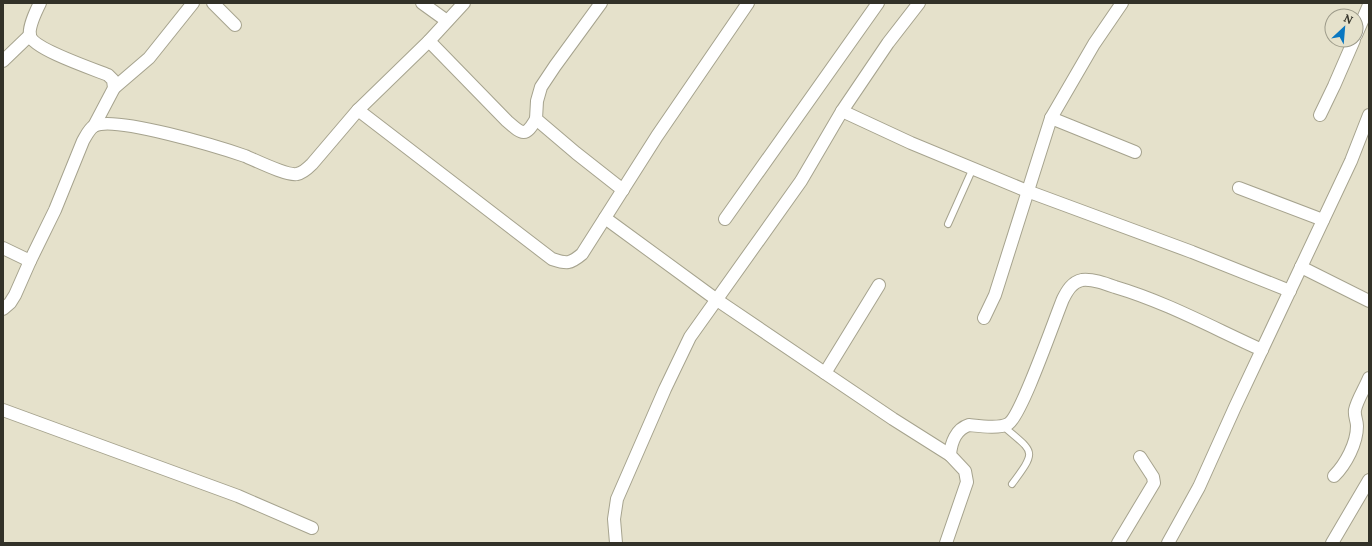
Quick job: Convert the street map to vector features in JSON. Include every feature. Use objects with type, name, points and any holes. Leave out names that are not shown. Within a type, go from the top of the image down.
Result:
[{"type":"street","points":[[4,59],[30,36],[34,15],[40,3]]},
{"type":"street","points":[[3,309],[10,303],[15,295],[55,210],[83,141],[94,126],[114,88],[149,58],[193,3]]},
{"type":"street","points":[[213,3],[235,25]]},
{"type":"street","points":[[422,3],[447,21]]},
{"type":"street","points":[[94,126],[104,124],[124,125],[198,141],[224,149],[289,174],[297,174],[306,170],[312,164],[358,110],[429,41],[464,3]]},
{"type":"street","points":[[429,41],[517,130],[525,133],[528,132],[536,119],[537,101],[541,87],[602,3]]},
{"type":"street","points":[[358,110],[552,259],[564,263],[572,261],[582,254],[622,190],[748,3]]},
{"type":"street","points":[[725,219],[878,3]]},
{"type":"street","points":[[616,543],[615,510],[620,490],[690,337],[801,180],[842,112],[888,43],[919,3]]},
{"type":"street","points":[[984,318],[995,295],[1050,118],[1094,44],[1122,3]]},
{"type":"street","points":[[1364,17],[1369,6]]},
{"type":"street","points":[[30,36],[35,42],[45,49],[108,75],[113,80],[114,88]]},
{"type":"street","points":[[1320,115],[1351,48]]},
{"type":"street","points":[[842,112],[911,143],[1028,191],[1192,252],[1290,291]]},
{"type":"street","points":[[1168,543],[1199,488],[1351,161],[1369,115]]},
{"type":"street","points":[[1050,118],[1135,152]]},
{"type":"street","points":[[536,119],[622,190]]},
{"type":"street","points":[[1239,188],[1323,220]]},
{"type":"street","points":[[605,218],[717,300],[893,419],[950,455],[964,470],[967,482],[946,543]]},
{"type":"street","points":[[3,248],[30,261]]},
{"type":"street","points":[[1301,267],[1369,301]]},
{"type":"street","points":[[950,455],[955,437],[964,427],[969,425],[1003,426],[1012,421],[1023,402],[1063,299],[1068,289],[1073,284],[1081,280],[1097,281],[1128,291],[1201,321],[1262,350]]},
{"type":"street","points":[[825,373],[879,285]]},
{"type":"street","points":[[1334,476],[1344,464],[1356,435],[1356,406],[1369,378]]},
{"type":"street","points":[[3,410],[238,496],[312,528]]},
{"type":"street","points":[[1118,543],[1154,483],[1153,478],[1140,457]]},
{"type":"street","points":[[1332,543],[1369,480]]},
{"type":"lane","points":[[948,224],[973,168]]},
{"type":"lane","points":[[1003,426],[1024,444],[1029,450],[1030,456],[1027,463],[1012,484]]}]
